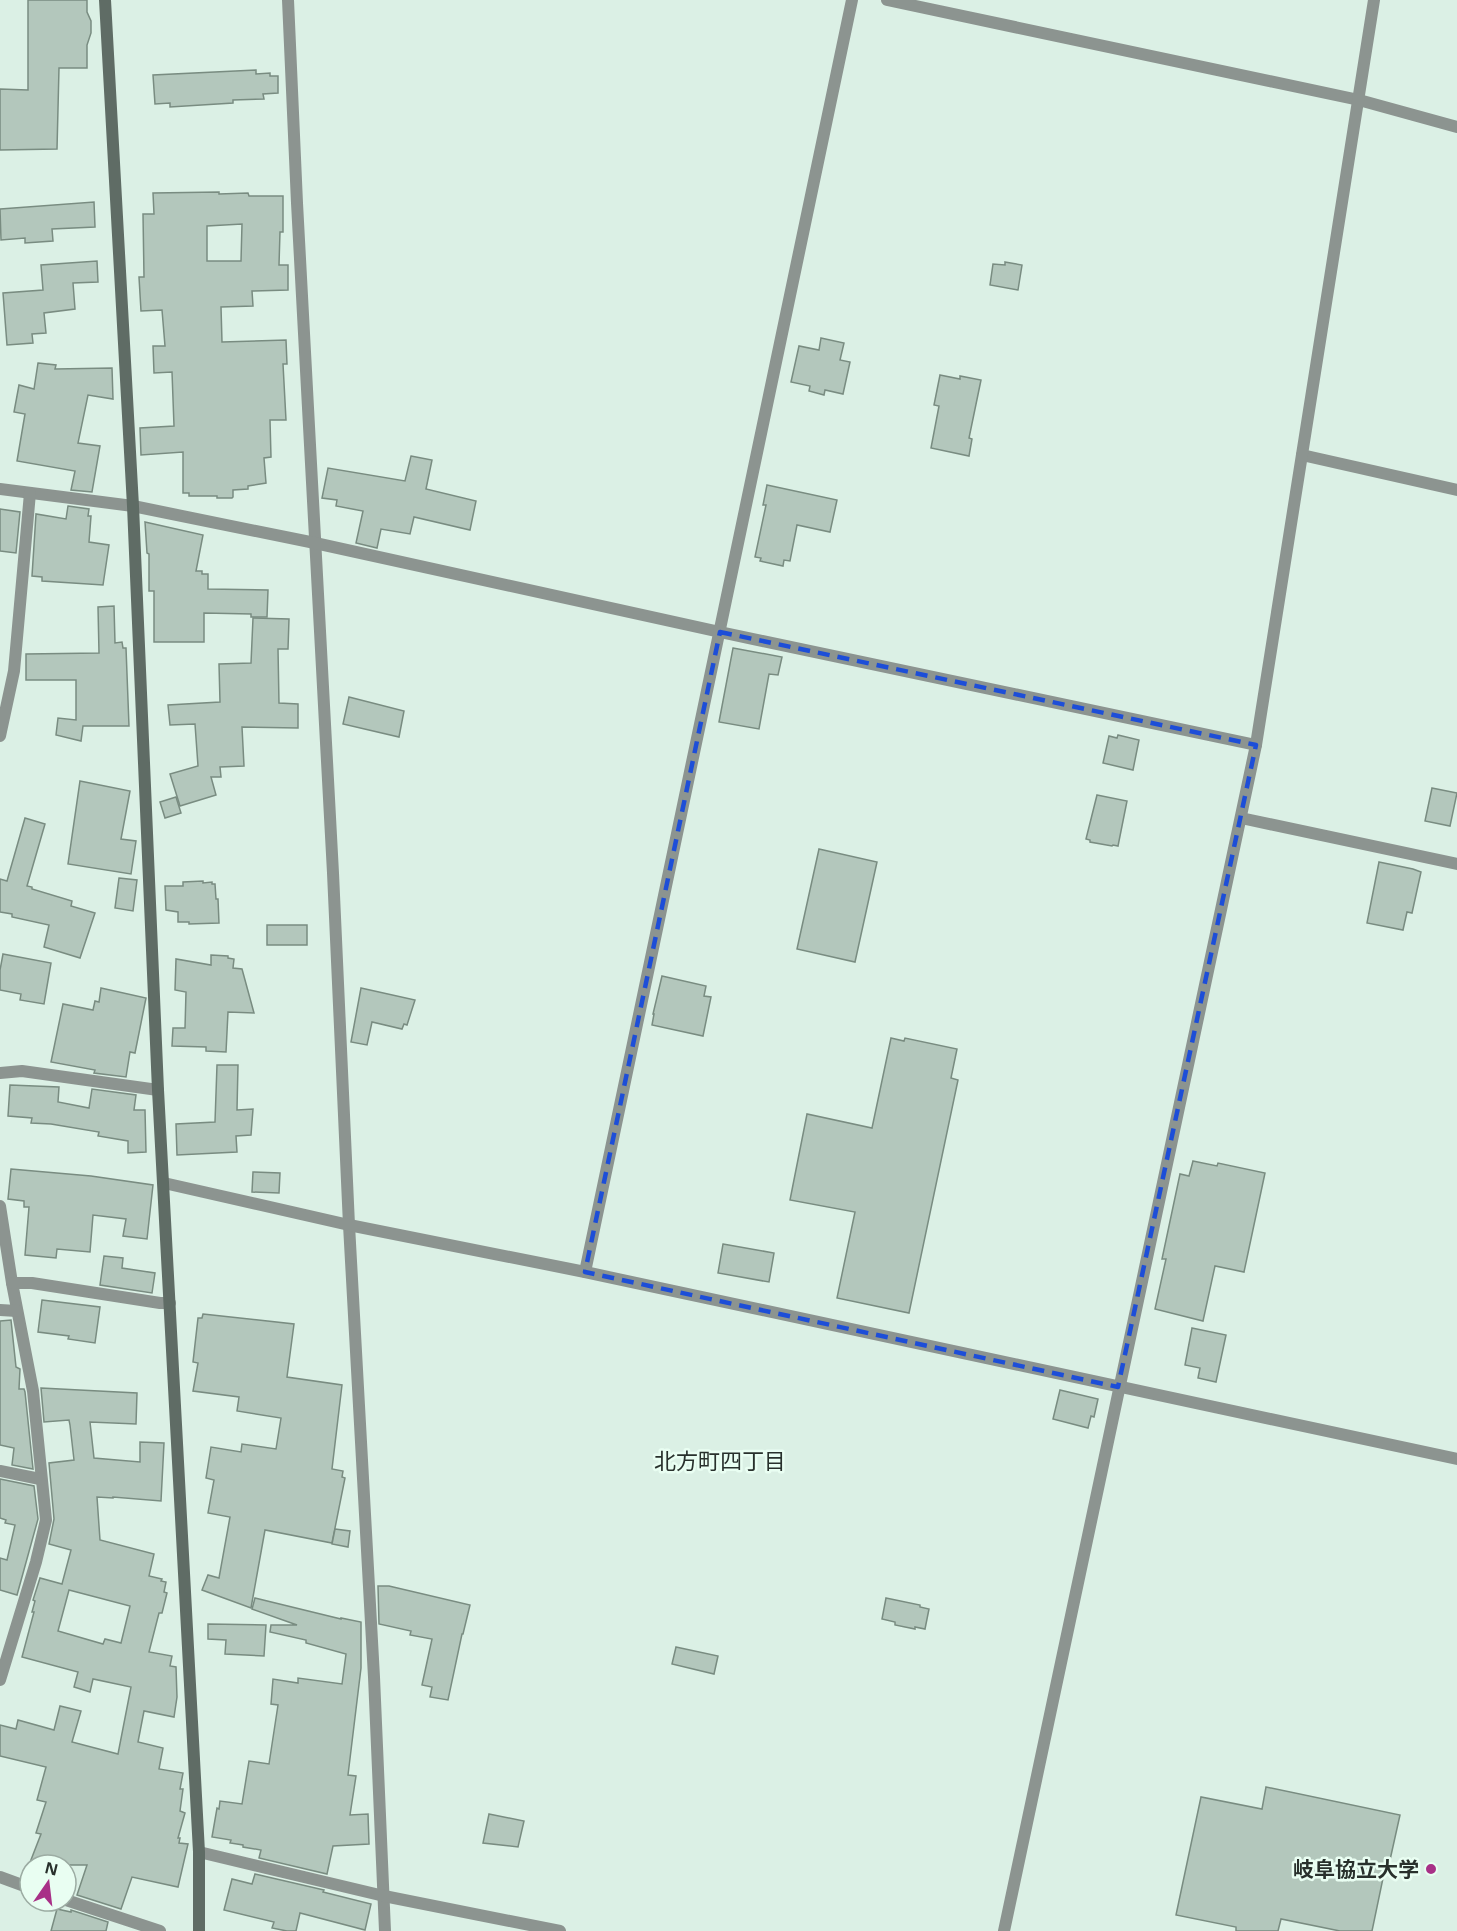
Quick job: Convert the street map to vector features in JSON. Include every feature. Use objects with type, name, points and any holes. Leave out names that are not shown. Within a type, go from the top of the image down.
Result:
[{"type":"street","points":[[105,0],[133,506],[158,1090],[199,1852],[199,1931]]},
{"type":"street","points":[[288,0],[385,1931]]},
{"type":"street","points":[[585,1272],[852,0]]},
{"type":"street","points":[[887,0],[1359,100],[1457,127]]},
{"type":"street","points":[[1005,1931],[1118,1387],[1256,745],[1374,0]]},
{"type":"street","points":[[1302,455],[1457,490]]},
{"type":"street","points":[[0,489],[133,506],[315,543],[720,632],[1256,745]]},
{"type":"street","points":[[0,736],[14,671],[30,494]]},
{"type":"street","points":[[1242,818],[1457,864]]},
{"type":"street","points":[[0,1073],[22,1071],[158,1090]]},
{"type":"street","points":[[164,1184],[1457,1459]]},
{"type":"street","points":[[0,1206],[33,1392],[40,1479],[46,1520],[36,1562],[0,1680]]},
{"type":"street","points":[[12,1283],[32,1283],[170,1303]]},
{"type":"street","points":[[0,1310],[17,1311]]},
{"type":"street","points":[[0,1471],[40,1479]]},
{"type":"street","points":[[199,1852],[384,1896],[560,1931]]},
{"type":"street","points":[[0,1877],[18,1884]]},
{"type":"street","points":[[78,1904],[160,1931]]},
{"type":"highlighted area","points":[[720,632],[1256,745],[1118,1387],[585,1272]]},
{"type":"building","points":[[28,0],[87,0],[91,33],[87,45],[87,68],[59,68],[57,149],[0,150],[0,89],[28,90]]},
{"type":"building","points":[[256,70],[256,74],[270,73],[270,76],[278,76],[278,93],[263,94],[264,99],[233,100],[233,103],[170,107],[170,103],[155,104],[153,75]]},
{"type":"building","points":[[219,192],[219,194],[248,193],[249,196],[283,196],[283,232],[280,232],[279,265],[288,265],[288,290],[252,291],[253,306],[221,307],[222,342],[286,340],[287,364],[283,364],[286,420],[270,420],[271,457],[264,458],[266,483],[248,486],[248,489],[233,490],[232,498],[189,496],[189,493],[183,493],[183,452],[141,455],[140,428],[174,426],[172,372],[154,373],[153,346],[165,346],[162,310],[141,311],[139,277],[144,277],[143,214],[154,214],[153,193]],"holes":[[[242,224],[241,261],[207,261],[207,226]]]},
{"type":"building","points":[[94,202],[95,227],[52,229],[53,241],[25,243],[25,238],[1,240],[0,209]]},
{"type":"building","points":[[97,261],[98,282],[73,283],[75,309],[44,313],[46,333],[32,334],[33,343],[7,345],[3,293],[43,290],[41,265]]},
{"type":"building","points":[[1005,262],[1022,265],[1018,290],[990,285],[993,264],[1005,265]]},
{"type":"building","points":[[821,338],[844,343],[840,360],[850,362],[843,394],[825,390],[824,395],[809,391],[810,386],[791,382],[799,346],[819,350]]},
{"type":"building","points":[[38,363],[56,365],[55,369],[112,368],[113,399],[88,395],[78,443],[100,446],[92,492],[71,490],[75,471],[17,461],[25,414],[14,412],[19,385],[34,389]]},
{"type":"building","points":[[940,375],[981,380],[969,438],[972,439],[969,456],[931,448],[939,406],[934,405]]},
{"type":"building","points":[[411,456],[432,460],[426,489],[476,501],[470,530],[414,517],[410,534],[381,529],[377,548],[356,543],[363,511],[336,506],[337,500],[322,498],[328,468],[405,481]]},
{"type":"building","points":[[767,485],[837,500],[830,532],[797,525],[790,561],[784,560],[783,566],[760,561],[761,558],[755,557],[766,505],[763,505]]},
{"type":"building","points":[[68,506],[89,509],[88,516],[91,516],[89,542],[109,545],[103,585],[42,581],[42,577],[32,576],[36,514],[66,519]]},
{"type":"building","points":[[0,509],[20,512],[16,553],[0,551]]},
{"type":"building","points":[[145,522],[203,535],[196,571],[208,574],[208,589],[268,590],[267,617],[251,617],[251,614],[204,613],[204,642],[154,642],[154,591],[149,591],[149,554],[147,553]]},
{"type":"building","points":[[114,606],[115,643],[122,642],[123,648],[126,648],[129,726],[83,726],[81,741],[56,735],[58,718],[76,720],[76,680],[26,680],[26,654],[99,653],[98,607]]},
{"type":"building","points":[[253,618],[289,619],[288,649],[278,649],[279,703],[298,704],[298,728],[242,727],[244,766],[220,767],[221,777],[211,777],[216,795],[180,806],[170,774],[198,766],[195,724],[170,725],[168,705],[220,702],[219,664],[251,663]]},
{"type":"building","points":[[733,648],[782,657],[778,675],[769,674],[759,729],[719,722]]},
{"type":"building","points":[[349,697],[404,711],[399,737],[343,724]]},
{"type":"building","points":[[1118,735],[1139,740],[1133,770],[1103,763],[1109,736],[1117,738]]},
{"type":"building","points":[[80,781],[130,791],[121,839],[136,841],[131,874],[68,864]]},
{"type":"building","points":[[1432,788],[1457,793],[1450,826],[1425,821]]},
{"type":"building","points":[[1097,795],[1127,801],[1118,846],[1090,842],[1086,839]]},
{"type":"building","points":[[176,797],[181,813],[165,818],[160,802]]},
{"type":"building","points":[[25,818],[45,824],[27,886],[72,901],[71,906],[95,913],[80,958],[44,947],[49,925],[0,912],[0,879],[7,881]]},
{"type":"building","points":[[819,849],[877,862],[855,962],[797,949]]},
{"type":"building","points":[[1379,862],[1421,872],[1412,913],[1407,912],[1403,930],[1367,923]]},
{"type":"building","points":[[119,878],[137,880],[133,911],[115,908]]},
{"type":"building","points":[[203,881],[203,883],[215,884],[219,923],[178,922],[178,912],[166,910],[165,886],[183,886],[183,882]]},
{"type":"building","points":[[267,925],[307,925],[307,945],[267,945]]},
{"type":"building","points":[[3,954],[51,963],[44,1004],[20,1000],[21,994],[0,990]]},
{"type":"building","points":[[211,955],[228,956],[234,959],[233,968],[242,969],[254,1013],[228,1012],[226,1052],[206,1051],[206,1047],[172,1046],[173,1028],[185,1028],[186,992],[175,990],[176,959],[211,965]]},
{"type":"building","points":[[662,976],[706,986],[704,996],[711,997],[703,1036],[652,1025]]},
{"type":"building","points":[[101,988],[146,998],[135,1053],[130,1052],[126,1077],[94,1073],[95,1070],[51,1062],[63,1004],[93,1010],[95,1001],[99,1002]]},
{"type":"building","points":[[361,988],[415,1000],[407,1025],[404,1024],[402,1029],[372,1022],[367,1045],[351,1042]]},
{"type":"building","points":[[891,1038],[904,1041],[905,1038],[957,1049],[951,1078],[958,1080],[909,1313],[837,1298],[855,1212],[790,1200],[807,1114],[872,1128]]},
{"type":"building","points":[[217,1065],[238,1065],[237,1110],[253,1109],[251,1135],[236,1136],[237,1152],[177,1155],[176,1124],[215,1122]]},
{"type":"building","points":[[10,1085],[59,1087],[58,1102],[89,1108],[92,1089],[136,1095],[134,1110],[145,1110],[146,1152],[128,1153],[128,1141],[98,1136],[99,1132],[31,1123],[32,1118],[8,1116]]},
{"type":"building","points":[[1193,1161],[1217,1166],[1218,1163],[1265,1173],[1244,1272],[1215,1266],[1203,1321],[1155,1309],[1166,1259],[1162,1259],[1180,1174],[1189,1176]]},
{"type":"building","points":[[11,1169],[91,1176],[153,1185],[147,1239],[123,1236],[126,1219],[93,1215],[90,1252],[57,1249],[56,1258],[25,1255],[29,1207],[24,1207],[24,1201],[8,1199]]},
{"type":"building","points":[[253,1172],[280,1173],[279,1193],[252,1192]]},
{"type":"building","points":[[723,1244],[774,1253],[769,1282],[718,1273]]},
{"type":"building","points":[[104,1256],[123,1258],[122,1268],[155,1273],[152,1293],[100,1285]]},
{"type":"building","points":[[42,1300],[100,1307],[95,1343],[68,1339],[69,1336],[38,1332]]},
{"type":"building","points":[[203,1314],[294,1324],[287,1377],[342,1385],[332,1469],[343,1471],[342,1477],[345,1478],[332,1543],[265,1530],[251,1608],[202,1590],[208,1575],[219,1578],[230,1517],[208,1513],[214,1480],[206,1478],[211,1447],[241,1452],[242,1444],[276,1449],[281,1418],[237,1411],[239,1397],[193,1391],[198,1363],[193,1362],[198,1318],[202,1318]]},
{"type":"building","points":[[11,1320],[16,1367],[20,1369],[19,1389],[24,1389],[25,1392],[33,1469],[12,1465],[14,1448],[0,1445],[0,1321]]},
{"type":"building","points":[[1192,1328],[1226,1335],[1216,1382],[1198,1378],[1200,1368],[1185,1365]]},
{"type":"building","points":[[41,1388],[137,1393],[136,1424],[90,1422],[94,1458],[140,1462],[140,1442],[164,1443],[161,1501],[97,1497],[100,1540],[154,1554],[149,1576],[166,1582],[164,1592],[167,1593],[162,1613],[159,1613],[149,1652],[172,1656],[170,1666],[176,1667],[177,1697],[174,1717],[144,1711],[138,1742],[163,1748],[159,1769],[183,1773],[180,1811],[185,1813],[178,1838],[180,1838],[179,1843],[188,1844],[178,1887],[132,1877],[121,1909],[78,1895],[87,1865],[78,1865],[78,1853],[34,1853],[41,1834],[36,1833],[46,1802],[37,1800],[46,1767],[0,1756],[0,1725],[16,1729],[18,1720],[54,1730],[60,1706],[81,1711],[72,1742],[118,1754],[131,1687],[93,1679],[90,1692],[74,1687],[78,1672],[22,1657],[34,1612],[32,1612],[35,1601],[33,1600],[40,1578],[62,1584],[71,1550],[49,1544],[54,1519],[49,1463],[74,1460],[69,1420],[44,1422]],"holes":[[[69,1590],[130,1606],[121,1643],[105,1639],[103,1644],[58,1631]]]},
{"type":"building","points":[[1060,1390],[1098,1399],[1094,1417],[1091,1416],[1088,1428],[1053,1419]]},
{"type":"building","points":[[0,1479],[34,1486],[38,1519],[17,1595],[0,1590],[0,1558],[7,1560],[15,1525],[5,1523],[6,1520],[0,1518]]},
{"type":"building","points":[[335,1529],[350,1531],[348,1547],[332,1544]]},
{"type":"building","points":[[378,1586],[389,1586],[470,1605],[448,1700],[430,1697],[432,1687],[422,1685],[432,1639],[410,1635],[411,1631],[379,1624]]},
{"type":"building","points":[[255,1598],[361,1622],[361,1668],[348,1775],[356,1776],[350,1815],[368,1814],[369,1844],[333,1846],[327,1874],[259,1858],[261,1850],[230,1843],[231,1840],[212,1837],[220,1801],[242,1804],[249,1761],[269,1764],[278,1705],[271,1704],[273,1679],[298,1683],[298,1678],[342,1684],[346,1654],[306,1643],[306,1640],[270,1632],[271,1625],[297,1625],[252,1609]]},
{"type":"building","points":[[886,1598],[929,1609],[925,1629],[895,1625],[895,1622],[882,1619]]},
{"type":"building","points":[[208,1624],[266,1625],[264,1656],[225,1654],[226,1640],[208,1639]]},
{"type":"building","points":[[676,1647],[718,1656],[714,1674],[672,1664]]},
{"type":"building","points":[[1266,1787],[1400,1815],[1390,1860],[1387,1859],[1372,1931],[1340,1931],[1281,1919],[1278,1931],[1236,1931],[1236,1927],[1176,1915],[1201,1797],[1262,1809]]},
{"type":"building","points":[[489,1814],[524,1821],[518,1847],[483,1843]]},
{"type":"building","points":[[255,1874],[371,1904],[365,1930],[300,1913],[296,1931],[287,1931],[272,1928],[274,1922],[224,1910],[232,1879],[252,1884]]},
{"type":"building","points":[[78,1912],[108,1922],[106,1931],[51,1931],[56,1913]]},
{"type":"place","name":"岐阜協立大学","points":[[1431,1869]]},
{"type":"district","name":"北方町四丁目","points":[[720,1460]]}]
